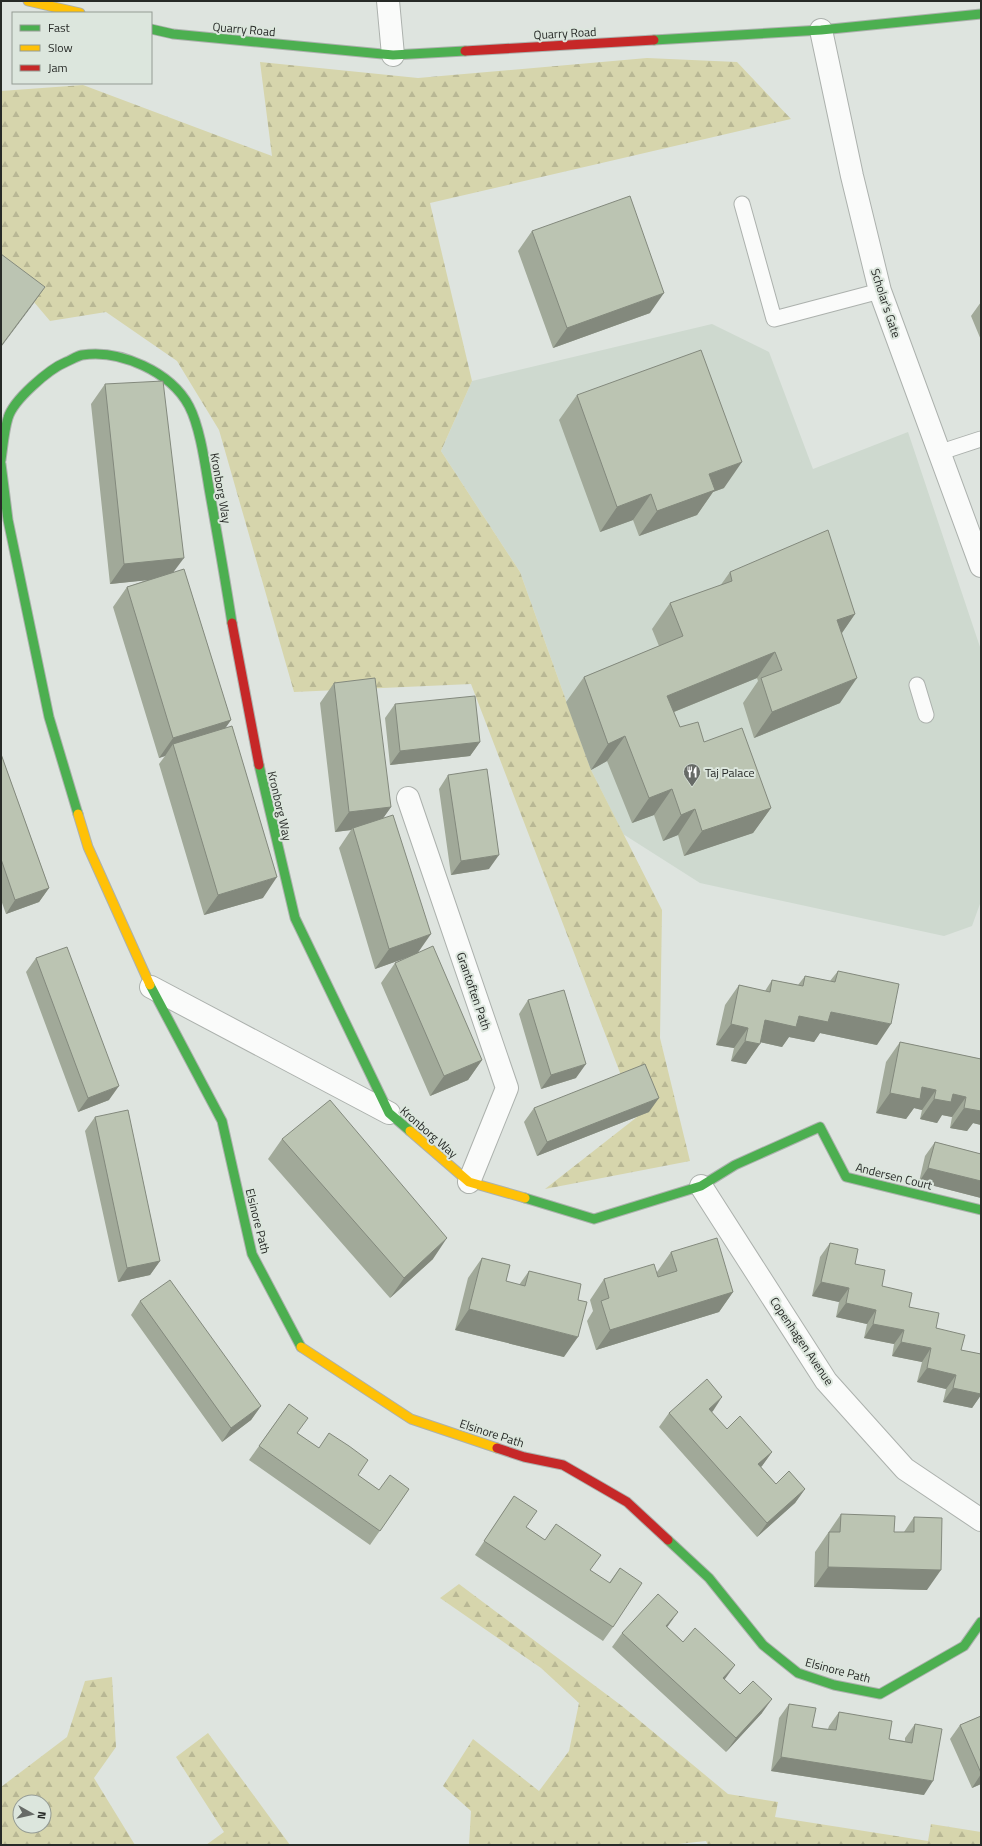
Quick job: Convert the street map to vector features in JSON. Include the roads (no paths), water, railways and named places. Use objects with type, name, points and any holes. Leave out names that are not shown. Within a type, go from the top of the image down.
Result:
[{"type":"street","points":[[28,1],[76,12]]},
{"type":"street","points":[[388,1],[393,55]]},
{"type":"street","name":"Quarry Road","points":[[152,29],[174,34],[393,55],[822,30],[981,14]]},
{"type":"street","name":"Scholar's Gate","points":[[822,30],[852,176],[880,291],[981,566]]},
{"type":"street","name":"Kronborg Way","points":[[1,460],[8,417],[16,404],[41,378],[61,364],[82,355],[103,354],[123,357],[142,365],[176,389],[189,406],[201,443],[254,746],[294,918],[389,1113],[468,1182],[594,1219],[701,1186]]},
{"type":"street","points":[[1,464],[8,520],[49,717],[88,847],[151,987],[389,1113]]},
{"type":"street","name":"Grantoften Path","points":[[408,798],[507,1088],[468,1182]]},
{"type":"street","name":"Elsinore Path","points":[[151,987],[222,1121],[252,1254],[300,1348],[412,1419],[524,1457],[563,1465],[627,1502],[710,1578],[763,1645],[798,1673],[834,1684],[880,1694],[964,1646],[981,1622]]},
{"type":"street","name":"Andersen Court","points":[[701,1186],[736,1165],[820,1127],[846,1177],[981,1210]]},
{"type":"street","name":"Copenhagen Avenue","points":[[701,1186],[826,1380],[905,1469],[981,1520]]},
{"type":"lane","points":[[742,204],[774,319],[880,291]]},
{"type":"lane","points":[[938,452],[981,439]]},
{"type":"lane","points":[[917,685],[926,715]]},
{"type":"place","name":"Taj Palace","points":[[692,787]]}]
